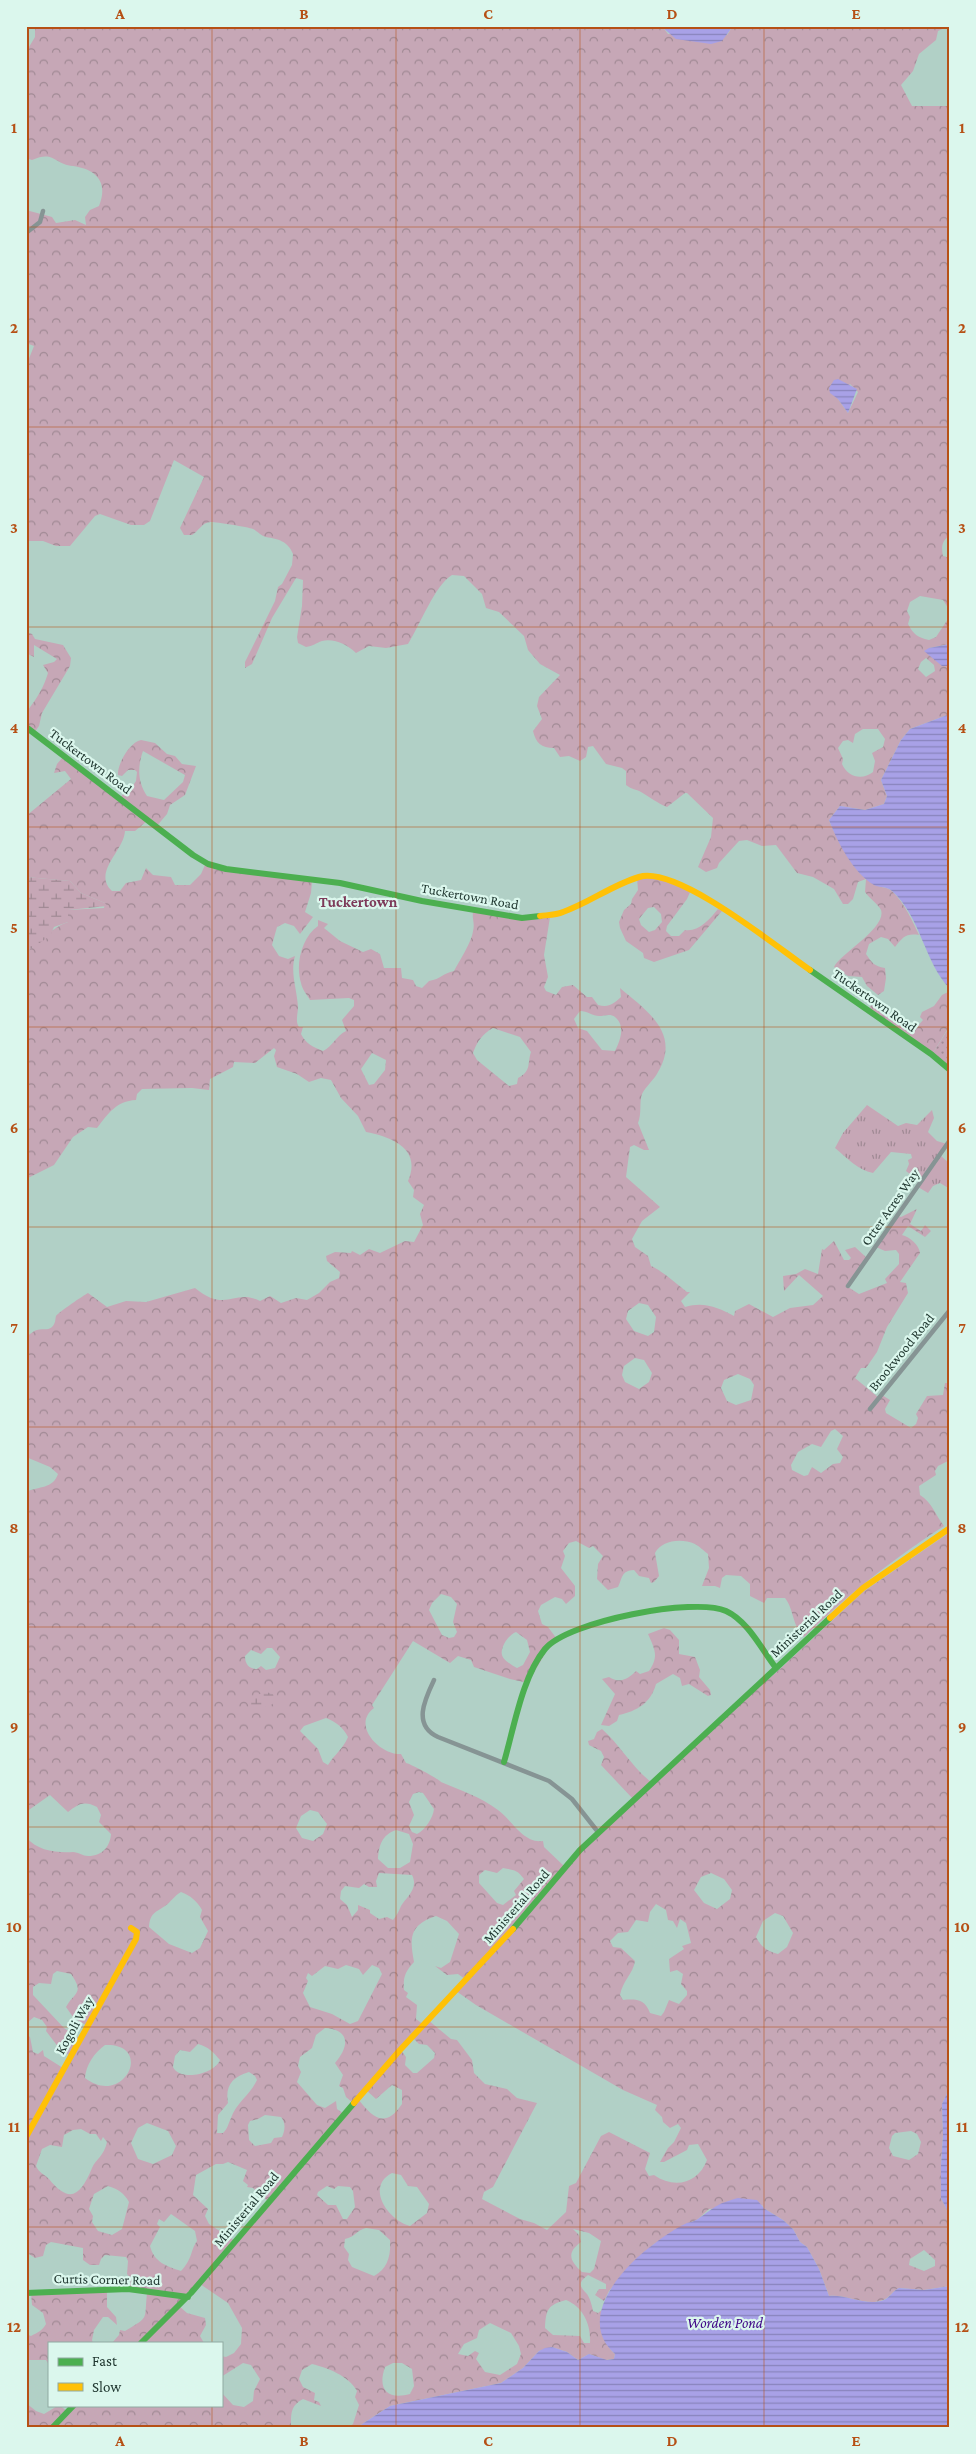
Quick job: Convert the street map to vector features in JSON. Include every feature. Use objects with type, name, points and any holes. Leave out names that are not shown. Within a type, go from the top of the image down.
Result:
[{"type":"street","points":[[26,234],[40,222],[43,211]]},
{"type":"street","name":"Tuckertown Road","points":[[26,727],[193,855],[208,864],[226,869],[340,883],[431,903],[522,918],[562,913],[633,878],[649,876],[669,879],[702,896],[931,1054],[950,1070]]},
{"type":"street","name":"Otter Acres Way","points":[[848,1286],[950,1140]]},
{"type":"street","name":"Brookwood Road","points":[[870,1409],[950,1310]]},
{"type":"street","name":"Ministerial Road","points":[[142,2342],[188,2297],[400,2050],[520,1921],[580,1850],[868,1584],[950,1528]]},
{"type":"street","points":[[504,1762],[531,1675],[544,1650],[566,1634],[593,1623],[657,1612],[718,1609],[732,1615],[741,1624],[776,1668]]},
{"type":"street","points":[[434,1680],[423,1708],[423,1721],[429,1731],[438,1737],[504,1762],[558,1787],[572,1799],[598,1832]]},
{"type":"street","name":"Kogoli Way","points":[[26,2137],[136,1939],[136,1932],[131,1928]]},
{"type":"street","name":"Curtis Corner Road","points":[[26,2293],[121,2289],[172,2293],[188,2297]]},
{"type":"street","points":[[52,2428],[73,2406]]},
{"type":"green space","points":[[35,26],[662,26],[668,34],[727,35],[733,26],[949,26],[938,31],[936,40],[919,54],[913,71],[901,85],[912,106],[947,106],[947,93],[950,93],[950,535],[945,539],[942,549],[943,556],[950,558],[950,611],[943,600],[920,596],[910,602],[907,611],[910,617],[908,624],[912,631],[919,637],[929,640],[936,637],[950,616],[950,644],[929,648],[942,666],[950,666],[950,714],[910,729],[901,740],[881,780],[887,796],[884,804],[865,810],[840,806],[829,820],[854,863],[872,883],[891,890],[908,912],[919,935],[905,936],[895,947],[888,939],[881,937],[869,944],[866,954],[870,960],[874,964],[885,968],[884,991],[878,995],[867,986],[862,977],[848,976],[834,967],[838,961],[871,932],[881,917],[880,908],[865,892],[866,879],[858,882],[853,899],[848,904],[843,904],[834,889],[813,877],[797,873],[776,845],[762,846],[747,840],[739,841],[719,863],[717,868],[706,872],[698,867],[711,837],[713,818],[687,793],[667,807],[626,785],[626,771],[622,768],[606,764],[593,746],[588,747],[586,757],[580,761],[569,756],[560,757],[554,748],[542,746],[538,742],[533,731],[542,719],[537,706],[539,697],[560,675],[540,664],[528,650],[524,636],[499,612],[486,608],[482,594],[464,576],[452,575],[440,587],[408,644],[386,648],[369,646],[356,653],[349,647],[331,640],[306,647],[298,643],[303,580],[296,578],[272,618],[252,664],[245,668],[245,662],[275,601],[278,587],[282,584],[292,565],[293,554],[282,541],[264,536],[253,529],[239,526],[208,522],[192,535],[184,535],[180,528],[204,477],[174,460],[150,521],[144,525],[131,525],[100,514],[95,516],[70,546],[56,546],[43,541],[26,541],[26,366],[34,346],[26,343],[26,210],[52,217],[56,223],[75,220],[86,225],[85,217],[90,210],[99,206],[102,197],[101,183],[94,173],[67,165],[50,157],[39,157],[32,160],[26,158],[26,52],[35,37]],"holes":[[[850,384],[858,392],[848,413],[838,399]],[[926,658],[934,665],[935,671],[926,677],[918,669],[921,662]],[[863,729],[878,729],[885,739],[883,747],[872,753],[875,761],[873,772],[869,775],[860,777],[852,775],[842,764],[843,759],[838,748],[843,741],[848,740],[853,743],[855,734]]]},
{"type":"green space","points":[[26,632],[32,634],[35,639],[63,645],[71,658],[70,666],[42,713],[39,726],[34,733],[30,732],[26,736],[26,710],[28,710],[37,697],[48,673],[43,665],[54,662],[57,659],[34,645],[34,657],[26,653]]},
{"type":"green space","points":[[141,740],[155,743],[167,754],[175,756],[182,764],[196,766],[185,795],[170,805],[167,814],[156,827],[147,821],[135,831],[125,831],[120,846],[107,869],[105,876],[107,884],[112,891],[120,891],[126,883],[141,880],[146,868],[153,875],[171,877],[175,885],[190,885],[201,874],[205,865],[312,881],[311,893],[305,912],[313,917],[300,934],[294,926],[285,923],[277,927],[272,945],[279,956],[288,959],[295,956],[293,969],[298,1007],[297,1022],[299,1027],[303,1027],[301,1034],[303,1037],[313,1046],[323,1051],[346,1031],[342,1020],[354,1006],[354,1000],[349,998],[310,1000],[302,987],[299,976],[301,952],[308,937],[318,926],[318,920],[328,924],[324,928],[340,941],[363,952],[371,949],[380,954],[384,968],[401,968],[402,978],[413,980],[416,986],[422,988],[429,981],[454,971],[472,935],[474,926],[473,912],[506,917],[550,917],[544,955],[548,977],[544,987],[546,991],[556,995],[562,987],[573,985],[587,997],[592,997],[598,1005],[608,1006],[621,997],[620,988],[650,1014],[663,1034],[666,1046],[664,1058],[656,1075],[641,1097],[638,1123],[649,1150],[644,1150],[634,1145],[630,1147],[626,1177],[660,1207],[642,1221],[632,1239],[635,1247],[648,1256],[651,1266],[687,1292],[690,1292],[681,1301],[685,1307],[705,1305],[734,1316],[735,1311],[749,1304],[773,1317],[790,1308],[813,1305],[823,1296],[799,1275],[784,1291],[783,1276],[796,1274],[805,1269],[818,1274],[822,1249],[824,1250],[834,1241],[844,1260],[851,1258],[845,1250],[855,1247],[867,1258],[848,1287],[859,1294],[887,1283],[885,1279],[899,1264],[899,1254],[896,1250],[885,1251],[876,1247],[898,1216],[901,1217],[917,1209],[910,1224],[921,1231],[925,1225],[931,1231],[925,1237],[908,1226],[902,1235],[914,1242],[920,1253],[900,1282],[906,1283],[908,1293],[887,1327],[877,1352],[866,1368],[861,1368],[855,1378],[879,1398],[882,1395],[890,1400],[885,1409],[886,1413],[911,1428],[916,1424],[918,1418],[916,1414],[927,1396],[943,1395],[945,1383],[950,1383],[950,1460],[938,1466],[935,1471],[936,1475],[919,1486],[920,1495],[931,1505],[944,1526],[871,1578],[804,1637],[797,1628],[785,1598],[767,1598],[764,1603],[750,1596],[750,1584],[741,1576],[726,1575],[722,1578],[720,1588],[702,1586],[709,1568],[708,1554],[690,1542],[672,1541],[658,1549],[655,1553],[659,1576],[654,1582],[651,1583],[649,1578],[639,1576],[634,1570],[623,1575],[618,1587],[608,1590],[597,1579],[598,1564],[603,1556],[593,1546],[589,1548],[576,1541],[569,1543],[563,1551],[565,1556],[561,1568],[575,1586],[575,1596],[566,1604],[562,1599],[555,1597],[541,1605],[538,1611],[542,1624],[548,1627],[557,1639],[550,1645],[528,1683],[474,1667],[471,1660],[458,1656],[450,1663],[413,1641],[372,1705],[374,1708],[368,1715],[366,1722],[371,1738],[385,1750],[401,1754],[406,1763],[424,1771],[441,1782],[485,1801],[503,1814],[524,1835],[536,1841],[543,1841],[544,1847],[565,1867],[633,1799],[601,1765],[604,1757],[601,1751],[589,1745],[588,1741],[594,1739],[597,1732],[602,1729],[651,1782],[780,1669],[863,1592],[950,1532],[950,2087],[942,2104],[941,2198],[950,2216],[950,2286],[924,2290],[899,2288],[885,2299],[877,2302],[829,2296],[819,2269],[807,2247],[800,2242],[793,2229],[783,2220],[765,2209],[762,2205],[709,2209],[697,2220],[686,2224],[654,2244],[624,2273],[609,2291],[604,2301],[595,2295],[599,2289],[606,2289],[606,2284],[588,2275],[582,2280],[581,2287],[589,2298],[593,2311],[598,2313],[602,2310],[602,2334],[615,2354],[614,2359],[606,2360],[589,2354],[578,2360],[567,2352],[552,2347],[539,2351],[523,2368],[501,2383],[390,2406],[356,2428],[348,2428],[353,2424],[359,2405],[355,2397],[357,2391],[349,2381],[337,2373],[312,2364],[302,2370],[299,2379],[303,2387],[315,2393],[314,2400],[319,2402],[321,2406],[303,2399],[293,2408],[291,2428],[26,2428],[26,2403],[36,2411],[44,2414],[57,2406],[67,2411],[73,2406],[222,2406],[222,2393],[233,2405],[244,2407],[253,2401],[254,2391],[260,2379],[251,2365],[243,2363],[222,2376],[222,2356],[226,2357],[234,2353],[241,2344],[242,2328],[228,2303],[200,2284],[179,2306],[187,2313],[205,2318],[206,2325],[200,2336],[203,2342],[113,2342],[119,2335],[120,2330],[125,2331],[139,2323],[145,2313],[147,2293],[129,2290],[131,2279],[127,2274],[128,2261],[126,2257],[105,2255],[99,2265],[90,2265],[83,2260],[83,2248],[51,2242],[46,2245],[43,2256],[35,2258],[26,2252],[26,2034],[30,2037],[33,2052],[38,2054],[43,2050],[44,2056],[63,2068],[70,2056],[59,2048],[46,2031],[47,2027],[42,2020],[34,2017],[26,2024],[26,1837],[41,1848],[48,1850],[75,1852],[93,1856],[105,1850],[111,1834],[99,1822],[101,1815],[97,1807],[85,1803],[78,1805],[68,1812],[50,1795],[26,1812],[26,1492],[49,1485],[56,1479],[58,1474],[50,1467],[26,1457],[26,1337],[39,1329],[52,1327],[58,1314],[88,1293],[107,1307],[126,1301],[146,1302],[195,1288],[215,1299],[223,1300],[243,1297],[260,1301],[270,1296],[281,1303],[296,1298],[307,1300],[319,1293],[330,1282],[339,1278],[340,1272],[327,1261],[326,1256],[335,1252],[351,1253],[352,1251],[360,1255],[369,1249],[380,1253],[405,1241],[414,1242],[423,1225],[420,1214],[424,1205],[413,1197],[414,1190],[408,1181],[411,1161],[408,1153],[402,1146],[386,1137],[366,1132],[358,1116],[341,1098],[331,1080],[321,1078],[309,1082],[297,1074],[277,1067],[274,1056],[276,1050],[274,1048],[255,1063],[234,1062],[233,1067],[210,1079],[209,1090],[192,1088],[142,1089],[137,1094],[136,1100],[118,1106],[109,1113],[97,1128],[88,1127],[73,1137],[54,1165],[26,1179],[26,952],[51,931],[68,922],[68,910],[104,908],[105,903],[81,893],[70,881],[26,877],[26,816],[71,779],[65,771],[54,773],[57,764],[63,757],[119,799],[125,792],[130,790],[136,781],[137,772],[135,770],[128,770],[122,776],[118,775],[118,770],[125,754],[133,745]],"holes":[[[143,751],[185,775],[183,782],[164,800],[147,796],[139,775]],[[580,1011],[597,1016],[611,1015],[615,1017],[621,1029],[619,1043],[615,1051],[602,1050],[587,1031],[578,1028],[574,1019]],[[493,1028],[520,1037],[531,1052],[527,1070],[518,1078],[517,1084],[509,1086],[477,1060],[473,1053],[483,1036]],[[372,1053],[386,1060],[385,1070],[374,1084],[369,1085],[361,1069]],[[639,1303],[648,1305],[656,1317],[654,1332],[648,1336],[634,1331],[626,1319],[628,1311]],[[635,1358],[644,1360],[652,1373],[649,1382],[639,1389],[625,1382],[622,1375],[624,1366]],[[738,1374],[750,1379],[754,1385],[751,1400],[736,1405],[727,1401],[721,1388],[724,1380]],[[835,1429],[843,1436],[837,1449],[843,1457],[840,1463],[833,1464],[821,1473],[812,1467],[808,1475],[804,1476],[792,1470],[791,1465],[798,1452],[812,1444],[821,1447],[831,1431]],[[441,1594],[451,1597],[457,1604],[453,1622],[457,1632],[454,1637],[449,1638],[442,1635],[429,1610],[432,1603]],[[516,1632],[527,1640],[530,1652],[523,1665],[517,1668],[508,1663],[502,1655],[502,1649],[510,1636]],[[267,1648],[272,1648],[280,1657],[275,1668],[266,1670],[261,1666],[257,1669],[250,1667],[245,1656],[251,1650],[261,1654]],[[326,1718],[339,1725],[348,1737],[328,1765],[323,1762],[318,1749],[300,1731],[304,1726]],[[423,1793],[434,1809],[430,1820],[426,1827],[417,1834],[412,1832],[409,1826],[414,1815],[409,1802],[413,1794]],[[310,1810],[318,1812],[327,1824],[323,1834],[313,1841],[302,1838],[296,1828],[301,1816]],[[396,1830],[409,1834],[413,1844],[410,1862],[400,1868],[388,1868],[378,1859],[380,1845],[384,1838]],[[503,1868],[517,1872],[524,1879],[514,1891],[516,1895],[503,1905],[497,1903],[479,1883],[479,1875],[485,1870],[497,1873]],[[379,1873],[412,1875],[414,1880],[413,1889],[393,1920],[387,1917],[379,1919],[370,1913],[370,1910],[358,1905],[358,1910],[352,1917],[347,1905],[340,1899],[341,1891],[345,1886],[359,1888],[364,1884],[369,1887],[377,1887],[376,1881]],[[711,1873],[724,1879],[732,1890],[730,1899],[717,1909],[704,1903],[694,1890],[701,1877]],[[181,1892],[188,1895],[198,1904],[202,1910],[200,1917],[208,1931],[200,1948],[192,1953],[169,1944],[149,1927],[153,1914]],[[656,1904],[666,1910],[668,1920],[673,1921],[677,1928],[680,1919],[686,1923],[691,1943],[682,1946],[684,1949],[669,1959],[670,1972],[677,1970],[683,1974],[681,1984],[687,1991],[687,1995],[679,2004],[669,2000],[661,2016],[650,2013],[643,2002],[623,2000],[620,1995],[635,1961],[621,1948],[613,1947],[610,1941],[618,1933],[628,1932],[636,1920],[648,1922],[650,1912]],[[775,1913],[783,1916],[793,1933],[787,1947],[778,1954],[768,1950],[756,1937],[763,1921]],[[436,1916],[447,1921],[459,1934],[450,1962],[441,1968],[435,1966],[447,1975],[458,1974],[465,1979],[456,1991],[476,2005],[623,2090],[657,2105],[655,2110],[662,2117],[663,2122],[670,2128],[678,2124],[681,2128],[660,2162],[664,2162],[687,2150],[689,2145],[698,2144],[707,2160],[703,2168],[692,2179],[685,2182],[669,2182],[654,2175],[649,2176],[645,2169],[650,2153],[609,2132],[601,2136],[576,2183],[569,2186],[566,2212],[547,2230],[534,2223],[520,2219],[482,2199],[484,2192],[493,2187],[537,2103],[517,2098],[507,2089],[485,2084],[474,2073],[472,2060],[457,2040],[451,2039],[428,2020],[424,2025],[416,2019],[417,2005],[406,1997],[408,1993],[404,1990],[405,1975],[414,1962],[413,1934],[420,1924]],[[346,1965],[359,1969],[363,1975],[372,1965],[379,1968],[382,1974],[358,2021],[350,2024],[332,2014],[310,2007],[303,1993],[308,1981],[306,1978],[308,1973],[312,1976],[325,1966],[338,1969]],[[57,1971],[71,1974],[78,1989],[66,2007],[73,2017],[87,2026],[79,2038],[64,2028],[33,1995],[33,1987],[39,1983],[51,1984],[53,1974]],[[325,2028],[340,2032],[345,2040],[345,2045],[335,2063],[343,2075],[339,2086],[343,2088],[346,2097],[353,2103],[344,2114],[337,2109],[336,2101],[325,2108],[317,2105],[297,2082],[301,2072],[298,2066],[300,2057],[312,2048],[316,2035]],[[412,2037],[419,2044],[427,2045],[435,2053],[434,2058],[417,2073],[413,2073],[405,2065],[406,2057],[401,2050]],[[198,2044],[210,2050],[220,2060],[212,2069],[197,2074],[183,2074],[177,2072],[173,2067],[175,2056],[180,2050],[190,2052]],[[105,2045],[120,2047],[128,2054],[131,2062],[128,2072],[122,2080],[112,2085],[99,2085],[85,2078],[89,2064]],[[249,2072],[257,2080],[236,2108],[225,2131],[217,2133],[218,2115],[228,2103],[229,2087],[234,2080]],[[392,2085],[402,2090],[402,2104],[396,2112],[385,2118],[374,2116],[358,2099],[366,2090],[376,2099]],[[265,2115],[281,2117],[284,2122],[282,2137],[274,2138],[271,2143],[255,2146],[249,2140],[248,2125],[250,2121]],[[147,2123],[168,2131],[176,2146],[172,2155],[153,2164],[138,2159],[131,2143],[138,2128]],[[81,2129],[90,2134],[96,2134],[101,2141],[103,2137],[107,2142],[104,2151],[94,2165],[84,2185],[74,2193],[63,2192],[40,2172],[36,2166],[42,2149],[50,2145],[62,2147],[64,2135],[73,2130]],[[911,2131],[917,2134],[921,2142],[918,2154],[909,2160],[893,2156],[889,2148],[892,2136],[895,2133]],[[228,2162],[247,2170],[243,2181],[248,2185],[247,2187],[253,2188],[269,2202],[235,2241],[209,2224],[205,2216],[208,2209],[193,2195],[196,2175],[216,2164]],[[392,2173],[401,2175],[408,2186],[417,2187],[429,2204],[427,2213],[410,2226],[394,2217],[383,2202],[380,2186],[384,2179]],[[108,2186],[115,2188],[129,2202],[122,2229],[112,2235],[98,2231],[92,2222],[93,2216],[89,2209],[94,2194]],[[327,2186],[334,2189],[338,2186],[350,2187],[353,2191],[355,2207],[347,2219],[343,2219],[336,2205],[328,2205],[317,2195],[318,2192]],[[171,2214],[195,2231],[197,2241],[188,2262],[181,2271],[166,2265],[154,2256],[150,2246],[160,2227],[157,2224],[159,2219],[164,2222]],[[366,2228],[379,2230],[390,2240],[388,2261],[383,2270],[374,2276],[352,2267],[348,2260],[349,2254],[344,2247],[345,2239]],[[573,2229],[589,2233],[601,2241],[594,2269],[590,2273],[582,2272],[572,2261],[572,2253],[581,2242],[579,2235]],[[924,2250],[935,2260],[935,2266],[924,2271],[909,2265],[910,2259]],[[566,2300],[577,2307],[585,2317],[589,2329],[590,2343],[584,2343],[580,2336],[553,2335],[545,2328],[549,2309],[555,2304]],[[490,2323],[511,2333],[519,2346],[521,2354],[517,2364],[500,2375],[485,2372],[476,2359],[479,2353],[475,2351],[468,2356],[458,2354],[464,2344],[477,2338],[479,2330]],[[393,2363],[402,2363],[412,2369],[414,2386],[410,2394],[396,2396],[390,2394],[382,2382],[385,2367]]]},
{"type":"green space","points":[[26,877],[70,881],[81,893],[105,903],[107,906],[68,910],[68,922],[54,927],[50,936],[26,952]]},
{"type":"green space","points":[[658,877],[691,890],[687,899],[667,926],[666,931],[671,936],[679,936],[685,930],[695,929],[708,921],[718,909],[722,911],[689,950],[654,962],[644,958],[643,953],[626,941],[620,928],[619,922],[624,910],[631,904],[638,890],[637,878]],"holes":[[[654,907],[661,914],[662,922],[655,930],[649,932],[641,925],[639,919],[648,908]]]},
{"type":"green space","points":[[950,991],[950,1025],[933,1053],[868,1010],[872,1004],[916,1028],[923,1020],[920,1017],[922,1012],[934,1006],[942,995]]},
{"type":"green space","points":[[950,1026],[950,1069],[933,1053]]},
{"type":"green space","points":[[867,1105],[898,1126],[906,1123],[917,1125],[932,1110],[934,1118],[928,1132],[937,1141],[947,1144],[940,1155],[950,1164],[950,1189],[940,1183],[933,1186],[928,1193],[918,1187],[920,1182],[906,1171],[909,1164],[908,1160],[912,1158],[911,1154],[891,1152],[873,1173],[848,1160],[835,1148],[843,1133]]},
{"type":"green space","points":[[664,1628],[670,1630],[679,1640],[679,1654],[695,1657],[700,1670],[699,1677],[710,1690],[711,1695],[708,1696],[689,1684],[682,1686],[680,1678],[673,1674],[656,1684],[651,1696],[642,1705],[632,1711],[619,1715],[617,1721],[609,1726],[601,1725],[615,1694],[602,1679],[609,1677],[620,1680],[627,1678],[636,1671],[640,1674],[649,1671],[654,1661],[655,1653],[648,1634]]},
{"type":"green space","points":[[266,1692],[273,1694],[275,1701],[270,1706],[251,1710],[251,1701],[257,1695]]},
{"type":"green space","points":[[107,2292],[107,2307],[116,2317],[117,2325],[108,2317],[103,2317],[94,2330],[93,2342],[48,2342],[48,2363],[46,2360],[26,2360],[26,2334],[31,2336],[42,2330],[46,2324],[43,2313],[32,2305],[31,2293]]},
{"type":"water","points":[[733,26],[722,41],[711,44],[676,39],[662,27]]},
{"type":"water","points":[[838,379],[857,389],[848,413],[838,399],[830,393],[829,388],[834,380]]},
{"type":"water","points":[[950,644],[950,666],[942,666],[924,651],[929,648]]},
{"type":"water","points":[[950,714],[950,989],[934,966],[910,913],[890,889],[874,885],[859,873],[841,847],[829,820],[840,806],[865,810],[884,804],[887,796],[881,780],[901,740],[910,729]]},
{"type":"water","points":[[950,2087],[950,2216],[941,2198],[941,2166],[942,2104]]},
{"type":"water","name":"Worden Pond","points":[[738,2198],[757,2200],[765,2209],[783,2220],[793,2229],[800,2242],[807,2247],[819,2269],[829,2296],[877,2302],[886,2299],[899,2288],[924,2290],[950,2286],[950,2428],[356,2428],[390,2406],[501,2383],[523,2368],[539,2351],[545,2348],[552,2347],[567,2352],[578,2360],[589,2354],[607,2360],[614,2359],[615,2354],[604,2340],[600,2325],[602,2310],[608,2294],[617,2279],[642,2254],[666,2235],[687,2223],[697,2220],[720,2204]]},
{"type":"traffic: fast","points":[[26,727],[193,855],[208,864],[226,869],[340,883],[422,901],[522,918],[540,916]]},
{"type":"traffic: fast","points":[[810,970],[931,1054],[950,1070]]},
{"type":"traffic: fast","points":[[504,1762],[525,1688],[537,1660],[545,1649],[558,1639],[579,1629],[632,1614],[661,1609],[710,1607],[726,1611],[741,1622],[754,1636],[776,1668]]},
{"type":"traffic: fast","points":[[513,1929],[580,1850],[830,1618]]},
{"type":"traffic: fast","points":[[142,2342],[191,2293],[354,2103]]},
{"type":"traffic: fast","points":[[26,2293],[128,2289],[188,2297]]},
{"type":"traffic: fast","points":[[52,2428],[73,2406]]},
{"type":"traffic: slow","points":[[540,916],[558,914],[573,908],[629,880],[639,877],[656,877],[677,883],[701,895],[752,928],[810,970]]},
{"type":"traffic: slow","points":[[830,1618],[863,1588],[950,1528]]},
{"type":"traffic: slow","points":[[26,2137],[136,1939],[137,1932],[131,1928]]},
{"type":"traffic: slow","points":[[354,2103],[400,2050],[513,1929]]},
{"type":"district","name":"Tuckertown","points":[[358,902]]}]
